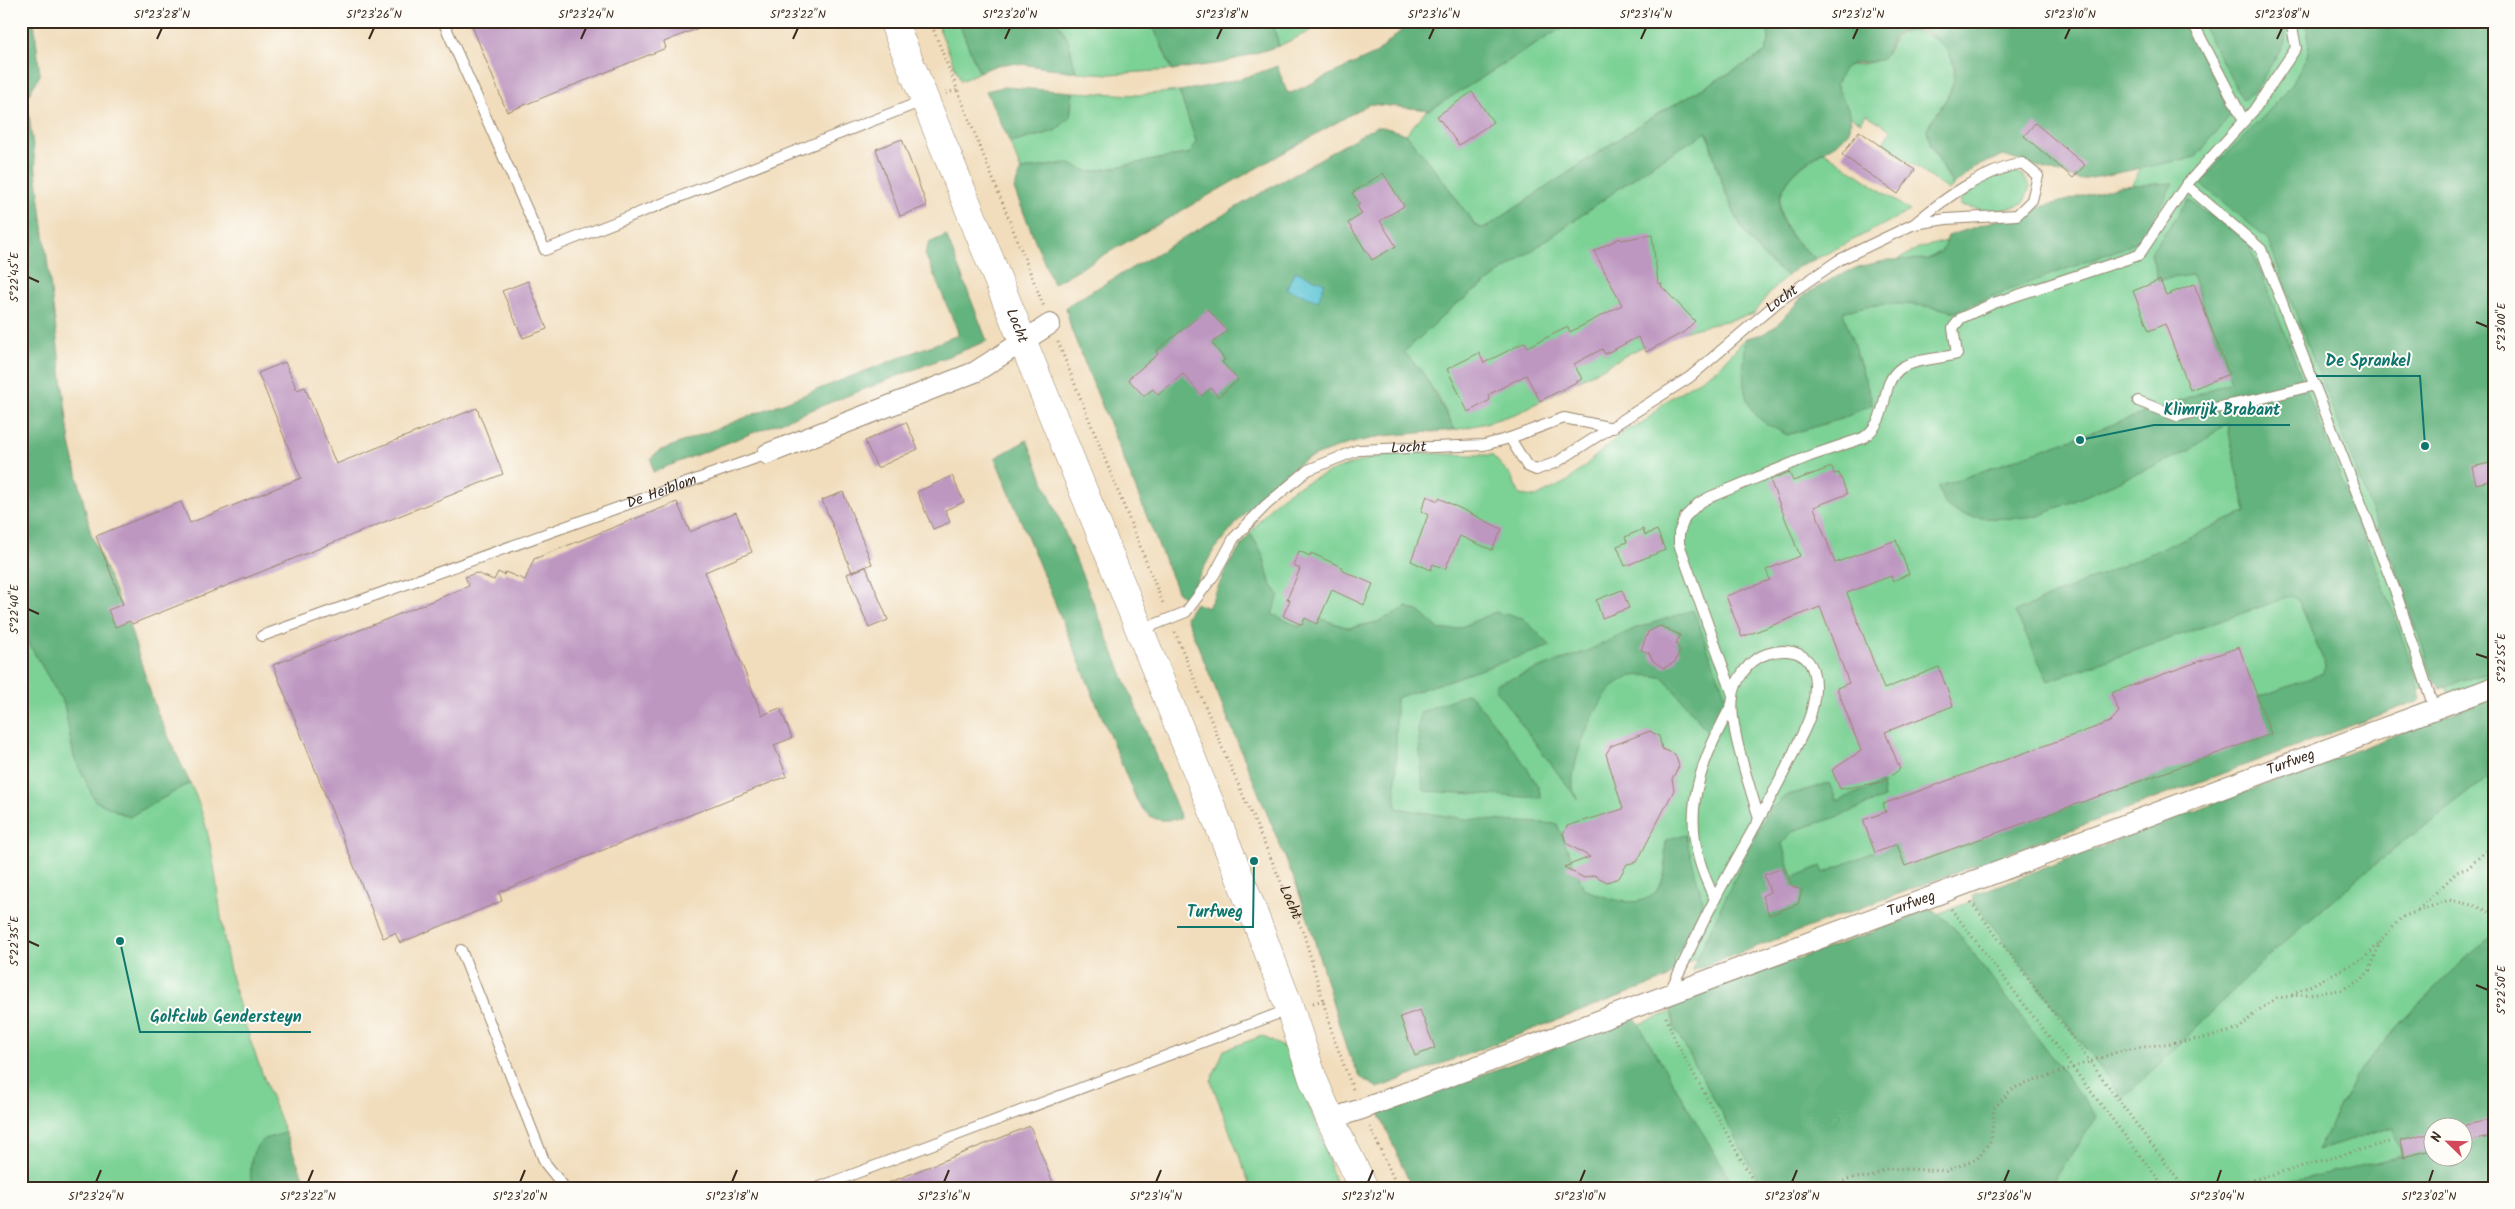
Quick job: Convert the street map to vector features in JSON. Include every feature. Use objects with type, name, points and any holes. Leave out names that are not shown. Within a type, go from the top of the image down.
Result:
[{"type":"street","name":"Locht","points":[[893,21],[1234,860],[1290,1009],[1313,1079],[1330,1119],[1364,1188]]},
{"type":"street","name":"De Heiblom","points":[[767,454],[975,372],[1050,324]]},
{"type":"street","name":"Turfweg","points":[[1330,1119],[1362,1109],[1664,995],[1960,888],[2494,687]]},
{"type":"lane","points":[[443,21],[545,250],[926,100]]},
{"type":"lane","points":[[2192,21],[2244,121]]},
{"type":"lane","points":[[1759,818],[1737,736],[1732,700],[1679,544],[1681,525],[1692,509],[1710,497],[1754,478],[1863,438],[1873,431],[1882,417],[1891,380],[1899,369],[1910,363],[1943,359],[1957,354],[1953,328],[1961,318],[1994,303],[2139,256],[2186,185],[2244,121],[2296,48],[2291,21]]},
{"type":"lane","name":"Locht","points":[[1510,438],[1527,466],[1536,470],[1557,462],[1584,442],[1614,428],[1690,377],[1779,301],[1839,260],[1914,224],[1944,198],[2001,168],[2022,163],[2038,176],[2032,200],[2017,215],[1946,219],[1914,224]]},
{"type":"lane","points":[[2186,185],[2261,249],[2395,590],[2434,710]]},
{"type":"lane","points":[[2138,401],[2177,416],[2260,399],[2315,385]]},
{"type":"lane","name":"Locht","points":[[1140,630],[1170,620],[1186,612],[1214,575],[1234,538],[1266,505],[1308,470],[1358,450],[1484,445],[1510,438],[1564,418],[1614,428]]},
{"type":"lane","name":"De Heiblom","points":[[262,636],[767,454]]},
{"type":"lane","points":[[1664,995],[1780,780],[1812,710],[1815,685],[1813,669],[1807,658],[1796,652],[1783,651],[1768,654],[1751,663],[1742,674],[1698,778],[1693,806],[1696,846],[1706,882],[1715,899]]},
{"type":"lane","points":[[461,950],[545,1163],[564,1188]]},
{"type":"lane","points":[[817,1188],[1290,1009]]},
{"type":"path","name":"Locht","points":[[930,21],[1050,324],[1224,752],[1304,934],[1333,1036],[1362,1109],[1398,1188]]},
{"type":"path","points":[[2416,912],[2457,872],[2468,868],[2494,844]]},
{"type":"path","points":[[1960,888],[2184,1188]]},
{"type":"path","points":[[1940,895],[2165,1188]]},
{"type":"path","points":[[2289,996],[2366,957],[2402,917],[2449,900],[2476,906],[2494,914]]},
{"type":"path","points":[[1830,1188],[1851,1178],[1871,1176],[1888,1168],[1946,1171],[1977,1159],[1991,1140],[1994,1108],[2014,1088],[2057,1072],[2075,1069],[2123,1050],[2206,1038],[2239,1029],[2277,998],[2341,990],[2361,980],[2370,970],[2381,940]]},
{"type":"path","points":[[1664,995],[1676,1040],[1757,1188]]},
{"type":"path","points":[[2224,1188],[2392,1141]]},
{"type":"green space","points":[[21,21],[34,21],[40,75],[27,98],[70,443],[91,534],[129,625],[156,710],[190,783],[129,817],[95,801],[74,757],[64,704],[21,630]]},
{"type":"green space","points":[[936,21],[958,21],[979,72],[961,81]]},
{"type":"green space","points":[[958,21],[1057,21],[1068,40],[1076,72],[1013,63],[997,65],[979,72]]},
{"type":"green space","points":[[1057,21],[1151,21],[1172,70],[1110,74],[1076,72],[1068,40]]},
{"type":"green space","points":[[1151,21],[1272,21],[1279,46],[1222,63],[1172,70]]},
{"type":"green space","points":[[1272,21],[1331,21],[1279,46]]},
{"type":"green space","points":[[1411,21],[1573,21],[1430,110],[1369,104],[1053,284],[1014,189],[1021,170],[1066,163],[1090,172],[1191,153],[1196,141],[1179,91],[1229,82],[1277,66],[1287,92],[1291,93],[1377,53]]},
{"type":"green space","points":[[1573,21],[1767,21],[1769,41],[1765,53],[1647,120],[1487,227],[1480,228],[1475,225],[1406,134],[1426,111]]},
{"type":"green space","points":[[1767,21],[2184,21],[2231,114],[2196,157],[2082,180],[2003,156],[1975,167],[1953,186],[1930,143],[1927,129],[1952,87],[1955,71],[1953,62],[1942,44],[1933,37],[1923,32],[1904,30],[1894,37],[1883,59],[1854,63],[1849,65],[1840,75],[1836,85],[1850,116],[1851,122],[1848,132],[1837,143],[1818,154],[1797,170],[1783,189],[1780,211],[1783,223],[1793,239],[1816,259],[1796,268],[1788,276],[1770,263],[1756,247],[1734,212],[1719,173],[1707,132],[1659,160],[1455,305],[1404,352],[1423,373],[1455,430],[1382,436],[1345,445],[1304,460],[1278,479],[1244,514],[1212,553],[1186,600],[1177,591],[1071,329],[1066,308],[1068,305],[1375,127],[1383,127],[1406,134],[1475,225],[1480,228],[1487,227],[1647,120],[1765,53],[1769,41]]},
{"type":"green space","points":[[2121,21],[2494,21],[2494,1188],[1420,1188],[1391,1116],[2459,721],[2444,680],[2013,846],[1657,973],[1244,740],[1407,607],[1378,622],[1349,628],[1305,614],[1300,627],[1271,614],[1279,595],[1270,583],[1263,555],[1250,533],[1272,506],[1290,491],[1320,476],[1373,458],[1389,454],[1424,453],[1492,455],[1511,476],[1520,495],[1536,497],[1568,481],[1625,430],[1642,424],[1666,401],[1718,368],[1746,338],[1744,371],[1799,321],[1918,248],[2125,198],[2172,108]]},
{"type":"green space","points":[[2200,21],[2280,21],[2285,25],[2285,42],[2253,94],[2243,100]]},
{"type":"green space","points":[[2303,21],[2494,21],[2494,670],[2440,689],[2433,676],[2393,561],[2388,554],[2267,238],[2201,184],[2213,168],[2271,108],[2297,76],[2306,58],[2309,44],[2308,34]]},
{"type":"green space","points":[[1912,30],[1941,41],[1954,66],[1952,87],[1927,129],[1930,144],[1953,186],[1948,190],[1883,143],[1891,130],[1866,114],[1861,122],[1851,116],[1836,85],[1844,68],[1871,62],[1887,54],[1893,41],[1902,32]]},
{"type":"green space","points":[[1003,87],[1073,92],[1070,117],[1055,131],[1010,143],[986,91]]},
{"type":"green space","points":[[1179,91],[1196,141],[1191,153],[1090,172],[1066,163],[1021,170],[1010,143],[1055,131],[1070,117],[1073,92],[1138,95]]},
{"type":"green space","points":[[1707,132],[1726,193],[1744,231],[1770,263],[1788,276],[1773,289],[1754,314],[1693,329],[1649,343],[1518,413],[1455,430],[1437,395],[1404,352],[1455,305],[1659,160]]},
{"type":"green space","points":[[1824,151],[1910,211],[1816,259],[1799,245],[1791,235],[1783,221],[1780,208],[1781,196],[1792,176],[1812,158]]},
{"type":"green space","points":[[2013,171],[2023,175],[2030,187],[2024,202],[2000,210],[1959,205],[1963,197],[1974,186],[1988,178]]},
{"type":"green space","points":[[2173,183],[2141,239],[2123,248],[1969,305],[1956,312],[1914,305],[1885,304],[1843,312],[1873,404],[1841,419],[1787,435],[1760,419],[1748,402],[1743,370],[1746,338],[1763,334],[1776,326],[1804,295],[1832,279],[1858,267],[1889,260],[1928,259],[1942,251],[1948,236],[2015,214],[2120,186]]},
{"type":"green space","points":[[2189,200],[2249,243],[2386,593],[2415,675],[2420,700],[1691,971],[1768,812],[1785,796],[1829,783],[1837,801],[1882,783],[1884,798],[1837,817],[1793,831],[1782,844],[1792,878],[1821,866],[1824,873],[1968,811],[2324,673],[2325,665],[2300,604],[2296,597],[2292,596],[2048,681],[2015,612],[2246,512],[2227,423],[2189,451],[2039,516],[1990,518],[1964,515],[1946,505],[1938,487],[2231,382],[2192,275],[2158,280],[2151,254],[2154,247]]},
{"type":"green space","points":[[946,235],[987,341],[653,472],[651,458],[659,451],[958,335],[925,254],[929,243]]},
{"type":"green space","points":[[1027,440],[1181,818],[1160,820],[1154,818],[1145,812],[1136,799],[995,458]]},
{"type":"green space","points":[[1250,533],[1263,555],[1270,583],[1279,595],[1272,614],[1300,627],[1305,614],[1349,628],[1378,622],[1407,607],[1420,612],[1440,630],[1457,629],[1495,612],[1523,618],[1551,646],[1396,698],[1396,808],[1465,819],[1557,824],[1584,889],[1606,897],[1630,902],[1640,901],[1650,896],[1658,888],[1665,871],[1666,840],[1685,834],[1704,906],[1673,959],[1676,967],[1668,978],[1378,1088],[1360,1077],[1346,1048],[1296,884],[1186,617],[1195,603],[1208,608],[1229,564]]},
{"type":"green space","points":[[1693,610],[1728,702],[1722,713],[1708,732],[1664,678],[1645,675],[1626,678],[1616,684],[1607,694],[1590,722],[1575,765],[1573,783],[1577,799],[1496,690],[1496,684],[1587,651],[1634,629]]},
{"type":"green space","points":[[21,630],[64,704],[74,757],[129,817],[190,783],[207,829],[226,951],[236,995],[255,1055],[285,1133],[281,1135],[301,1188],[21,1188]]},
{"type":"green space","points":[[1468,693],[1498,728],[1522,761],[1539,789],[1541,798],[1425,791],[1423,788],[1418,728],[1421,712]]},
{"type":"green space","points":[[2494,698],[2494,773],[2369,869],[2267,957],[2124,1099],[1975,903],[1973,895]]},
{"type":"green space","points":[[1928,908],[1938,913],[1954,928],[2097,1117],[2048,1188],[1763,1188],[1674,1027],[1670,1005],[1900,922]]},
{"type":"green space","points":[[2494,935],[2494,1188],[2264,1188],[2402,1156],[2394,1127],[2317,1151],[2356,1075],[2401,1022],[2466,958]]},
{"type":"green space","points":[[1635,1018],[1735,1188],[1412,1188],[1379,1113]]},
{"type":"green space","points":[[1262,1036],[1285,1048],[1319,1130],[1337,1188],[1251,1188],[1211,1081],[1224,1050]]},
{"type":"green space","points":[[285,1133],[308,1188],[252,1188],[251,1163],[257,1146],[270,1137]]},
{"type":"water","points":[[1295,271],[1325,283],[1318,301],[1286,289]]},
{"type":"building","points":[[470,21],[713,22],[664,42],[666,48],[507,112]]},
{"type":"building","points":[[1472,92],[1493,122],[1459,145],[1437,116]]},
{"type":"building","points":[[2035,123],[2085,165],[2073,178],[2024,136]]},
{"type":"building","points":[[1859,131],[1915,170],[1898,194],[1842,155]]},
{"type":"building","points":[[902,139],[927,206],[900,216],[876,149]]},
{"type":"building","points":[[1383,173],[1404,206],[1380,221],[1396,246],[1372,260],[1348,223],[1362,214],[1357,206],[1360,204],[1352,193]]},
{"type":"building","points":[[1652,235],[1658,283],[1662,284],[1661,286],[1695,321],[1684,332],[1646,352],[1638,337],[1605,354],[1602,349],[1574,364],[1582,379],[1540,401],[1526,375],[1488,395],[1490,400],[1468,412],[1447,369],[1479,353],[1484,363],[1525,342],[1527,347],[1568,327],[1570,332],[1622,305],[1594,251],[1620,238],[1621,240]]},
{"type":"building","points":[[2160,280],[2166,295],[2194,284],[2229,374],[2190,390],[2165,324],[2149,331],[2133,291]]},
{"type":"building","points":[[528,281],[547,329],[523,338],[502,291]]},
{"type":"building","points":[[1208,309],[1227,331],[1212,343],[1225,360],[1222,362],[1238,380],[1218,397],[1211,388],[1202,396],[1183,374],[1158,395],[1153,389],[1144,396],[1128,379],[1158,354],[1156,351]]},
{"type":"building","points":[[285,362],[297,390],[305,387],[336,464],[477,408],[503,474],[132,624],[130,621],[115,627],[108,610],[123,604],[96,536],[181,502],[190,523],[301,478],[258,373]]},
{"type":"building","points":[[906,422],[918,449],[877,468],[865,441]]},
{"type":"building","points":[[2490,463],[2494,480],[2476,484],[2472,467]]},
{"type":"building","points":[[1832,467],[1834,474],[1839,473],[1847,494],[1814,507],[1835,563],[1896,540],[1909,574],[1893,581],[1891,576],[1847,593],[1884,689],[1939,667],[1953,706],[1885,732],[1900,769],[1883,782],[1840,789],[1832,770],[1861,751],[1837,688],[1849,683],[1820,607],[1742,637],[1726,596],[1770,580],[1766,570],[1800,556],[1770,480],[1789,472],[1793,481]]},
{"type":"building","points":[[952,476],[964,502],[945,510],[950,522],[933,529],[917,492]]},
{"type":"building","points":[[843,492],[872,564],[852,572],[822,500]]},
{"type":"building","points":[[1427,496],[1438,501],[1439,498],[1502,529],[1492,550],[1460,536],[1445,569],[1433,564],[1431,570],[1411,561],[1428,515],[1421,511]]},
{"type":"building","points":[[677,502],[690,532],[736,512],[752,552],[705,572],[762,715],[780,708],[792,738],[774,745],[787,776],[499,892],[502,901],[400,943],[395,933],[383,938],[273,665],[469,586],[465,577],[476,573],[494,580],[498,572],[504,575],[505,572],[525,580],[534,559]]},
{"type":"building","points":[[1643,529],[1645,535],[1657,530],[1665,550],[1625,566],[1617,546],[1627,542],[1625,537]]},
{"type":"building","points":[[1299,551],[1310,556],[1311,553],[1342,567],[1341,570],[1373,584],[1364,605],[1332,590],[1317,624],[1305,618],[1302,625],[1283,616],[1290,600],[1287,599],[1300,569],[1293,566]]},
{"type":"building","points":[[866,567],[888,620],[869,628],[847,574]]},
{"type":"building","points":[[1622,590],[1629,608],[1602,618],[1596,600]]},
{"type":"building","points":[[1660,626],[1680,635],[1676,643],[1680,651],[1675,662],[1664,668],[1653,661],[1649,653],[1641,650],[1648,632]]},
{"type":"building","points":[[2239,647],[2271,734],[1905,866],[1897,844],[1875,853],[1863,820],[1886,812],[1883,804],[2110,722],[2119,712],[2111,693]]},
{"type":"building","points":[[1650,731],[1659,736],[1662,749],[1675,754],[1679,766],[1672,779],[1674,790],[1637,862],[1627,864],[1619,878],[1607,882],[1594,875],[1584,878],[1564,867],[1590,857],[1566,843],[1563,834],[1567,826],[1623,809],[1606,754],[1611,746]]},
{"type":"building","points":[[1785,867],[1792,886],[1802,890],[1798,904],[1769,915],[1762,896],[1770,892],[1764,875]]},
{"type":"building","points":[[1420,1010],[1435,1048],[1415,1056],[1400,1017]]},
{"type":"building","points":[[2494,1119],[2494,1136],[2472,1141],[2472,1124]]},
{"type":"building","points":[[1030,1126],[1055,1188],[878,1188],[878,1187]]},
{"type":"building","points":[[2422,1136],[2422,1152],[2403,1157],[2400,1141]]},
{"type":"place","name":"Klimrijk Brabant","points":[[2080,440]]},
{"type":"place","name":"De Sprankel","points":[[2425,446]]},
{"type":"place","name":"Turfweg","points":[[1254,861]]},
{"type":"place","name":"Golfclub Gendersteyn","points":[[120,941]]}]
